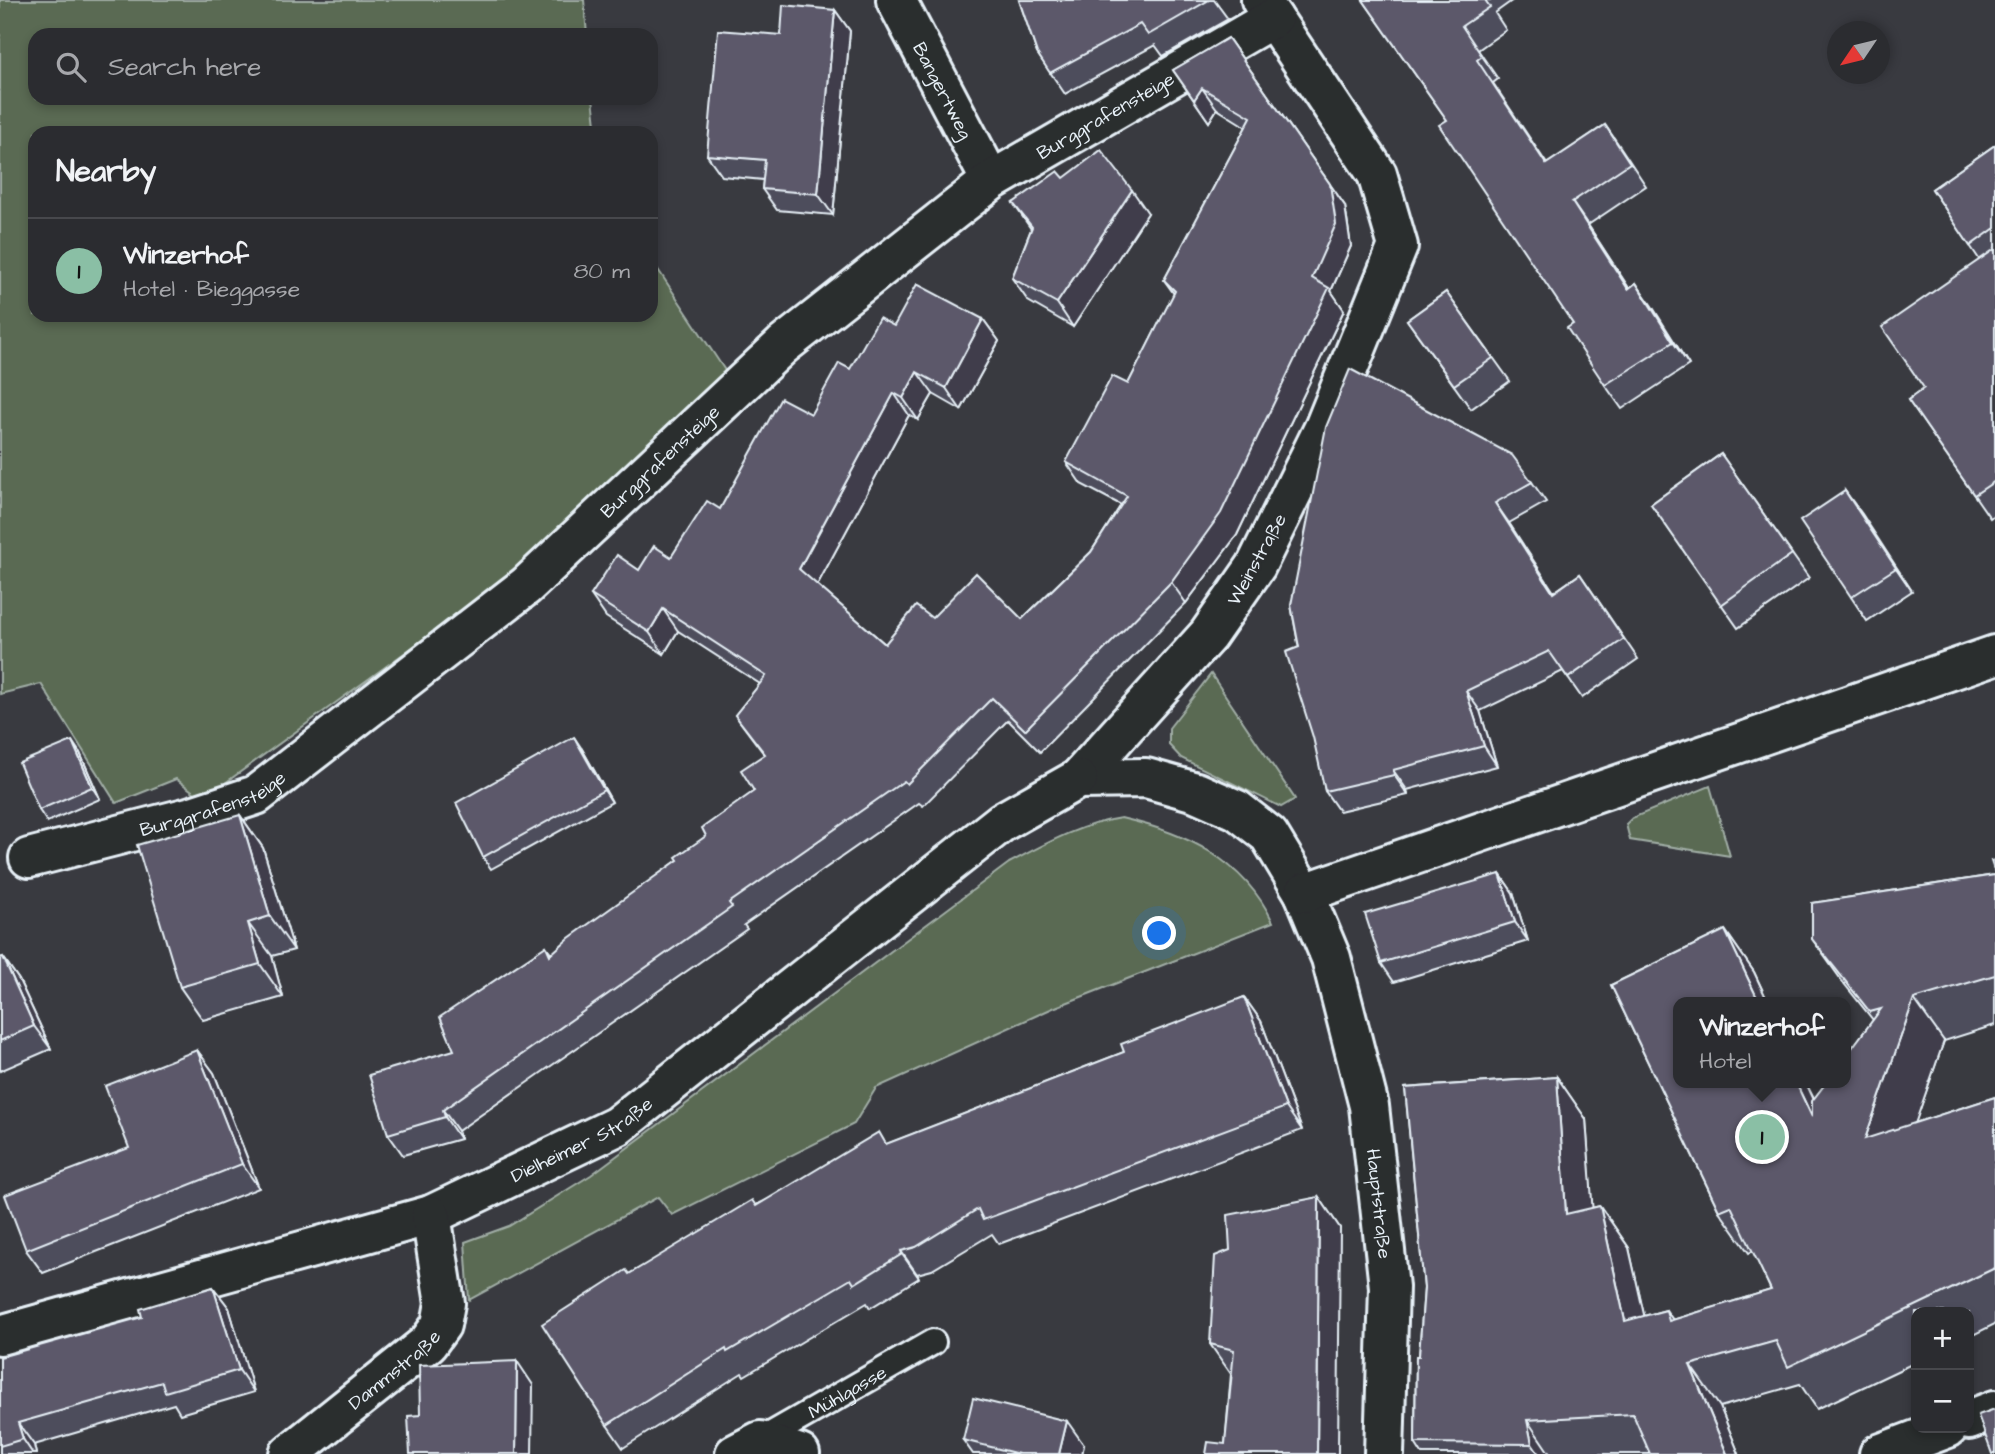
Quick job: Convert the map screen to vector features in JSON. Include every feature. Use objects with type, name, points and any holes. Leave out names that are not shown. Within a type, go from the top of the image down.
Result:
[{"type":"street","name":"Bangertweg","points":[[896,0],[991,181]]},
{"type":"street","name":"Burggrafensteige","points":[[29,858],[189,817],[256,795],[526,586],[783,345],[991,181],[1267,9]]},
{"type":"street","name":"Weinstraße","points":[[1078,779],[1208,635],[1256,566],[1324,428],[1398,246],[1377,174],[1267,9]]},
{"type":"street","points":[[1078,779],[1146,778],[1196,792],[1237,810],[1269,835],[1304,893],[1995,655]]},
{"type":"street","name":"Dielheimer Straße","points":[[0,1335],[431,1214],[617,1126],[1002,822],[1078,779]]},
{"type":"street","name":"Hauptstraße","points":[[1304,893],[1331,958],[1368,1106],[1389,1287],[1384,1454]]},
{"type":"street","name":"Dammstraße","points":[[289,1454],[428,1343],[441,1325],[445,1303],[431,1214]]},
{"type":"street","points":[[1974,1418],[1995,1410]]},
{"type":"street","points":[[1879,1454],[1935,1433]]},
{"type":"street","name":"Mühlgasse","points":[[748,1448],[800,1454]]},
{"type":"lane","name":"Mühlgasse","points":[[748,1448],[933,1342]]},
{"type":"green space","points":[[0,0],[584,0],[586,28],[28,28],[28,105],[594,105],[596,126],[28,126],[28,322],[658,322],[658,270],[732,381],[523,567],[203,799],[176,779],[116,803],[41,684],[0,694]]},
{"type":"green space","points":[[1211,674],[1295,799],[1281,807],[1181,758],[1169,745],[1169,728]]},
{"type":"green space","points":[[1710,786],[1730,856],[1630,840],[1626,824],[1632,818]]},
{"type":"green space","points":[[1121,818],[1190,841],[1229,865],[1261,900],[1273,922],[1053,1008],[876,1088],[854,1124],[672,1215],[658,1197],[469,1300],[465,1242],[509,1226],[591,1175],[1009,863],[1077,830]]},
{"type":"building","points":[[1019,0],[1209,0],[1148,35],[1140,24],[1050,73],[1037,53]]},
{"type":"building","points":[[1363,0],[1485,0],[1490,7],[1462,26],[1482,56],[1477,60],[1546,164],[1605,125],[1630,163],[1572,202],[1628,289],[1636,283],[1673,342],[1605,385],[1567,328],[1573,324],[1439,125],[1447,120]]},
{"type":"building","points":[[783,5],[835,10],[818,194],[762,189],[765,160],[707,155],[718,30],[781,35]]},
{"type":"building","points":[[1228,38],[1330,184],[1336,224],[1312,278],[1329,288],[1221,513],[1171,582],[1025,730],[992,698],[907,784],[904,781],[729,903],[732,907],[443,1110],[445,1117],[388,1134],[369,1075],[454,1050],[440,1017],[546,946],[550,955],[569,938],[678,860],[676,857],[706,836],[702,828],[754,791],[741,770],[765,754],[735,715],[766,676],[663,609],[649,632],[591,595],[617,555],[639,570],[654,546],[671,557],[707,501],[720,509],[781,398],[811,414],[839,363],[850,369],[879,318],[894,326],[917,284],[983,319],[946,388],[917,372],[903,398],[894,393],[799,569],[885,644],[916,606],[932,618],[976,573],[1022,619],[1091,552],[1127,496],[1066,462],[1112,376],[1128,384],[1175,291],[1164,280],[1251,117],[1202,88],[1194,100],[1173,70]]},
{"type":"building","points":[[1995,145],[1995,228],[1970,246],[1932,189]]},
{"type":"building","points":[[1101,150],[1132,190],[1057,303],[1012,278],[1032,227],[1013,203],[1058,171],[1064,178]]},
{"type":"building","points":[[1995,249],[1995,481],[1974,495],[1908,400],[1924,388],[1882,327]]},
{"type":"building","points":[[1446,292],[1493,358],[1454,385],[1407,320]]},
{"type":"building","points":[[1350,369],[1512,455],[1532,482],[1495,503],[1553,593],[1580,574],[1624,639],[1568,678],[1549,651],[1466,691],[1484,746],[1393,770],[1394,775],[1325,791],[1313,737],[1286,652],[1299,647],[1291,605],[1326,427]]},
{"type":"building","points":[[1721,454],[1792,554],[1721,605],[1651,504]]},
{"type":"building","points":[[1845,491],[1896,568],[1851,597],[1800,521]]},
{"type":"building","points":[[574,737],[604,790],[483,857],[456,803]]},
{"type":"building","points":[[72,741],[92,787],[39,810],[19,763]]},
{"type":"building","points":[[240,815],[270,916],[248,923],[260,964],[180,987],[137,845]]},
{"type":"building","points":[[1500,874],[1515,922],[1381,963],[1365,914]]},
{"type":"building","points":[[1995,875],[1995,975],[1914,999],[1865,1139],[1995,1097],[1995,1268],[1788,1367],[1776,1341],[1690,1365],[1727,1454],[1650,1454],[1633,1414],[1527,1420],[1532,1444],[1415,1443],[1416,1356],[1419,1356],[1424,1288],[1405,1088],[1557,1077],[1566,1214],[1600,1206],[1625,1321],[1666,1310],[1669,1321],[1771,1290],[1731,1206],[1719,1211],[1611,985],[1725,930],[1757,997],[1673,997],[1673,1088],[1798,1088],[1812,1117],[1812,1101],[1822,1088],[1851,1088],[1851,1049],[1881,1009],[1870,1012],[1812,939],[1812,903]]},
{"type":"building","points":[[3,957],[34,1026],[0,1041],[0,958]]},
{"type":"building","points":[[1244,997],[1286,1107],[983,1220],[978,1209],[916,1247],[901,1251],[902,1254],[854,1284],[851,1279],[727,1352],[726,1349],[607,1425],[542,1324],[626,1270],[629,1274],[752,1200],[756,1206],[879,1132],[886,1144],[1124,1052],[1121,1044]]},
{"type":"building","points":[[197,1050],[242,1164],[26,1250],[5,1195],[129,1148],[105,1086]]},
{"type":"building","points":[[1319,1197],[1317,1454],[1206,1454],[1208,1442],[1225,1444],[1234,1350],[1210,1344],[1215,1256],[1230,1250],[1228,1215]]},
{"type":"building","points":[[213,1287],[239,1370],[165,1392],[162,1382],[18,1423],[23,1439],[0,1446],[0,1357],[142,1317],[140,1309]]},
{"type":"building","points":[[517,1361],[516,1454],[410,1454],[408,1416],[420,1415],[419,1365]]},
{"type":"building","points":[[973,1398],[1067,1421],[1059,1454],[1019,1454],[963,1440]]},
{"type":"building","points":[[1995,1409],[1995,1454],[1992,1454],[1978,1415]]},
{"type":"place","name":"Winzerhof","points":[[1762,1137]]}]
